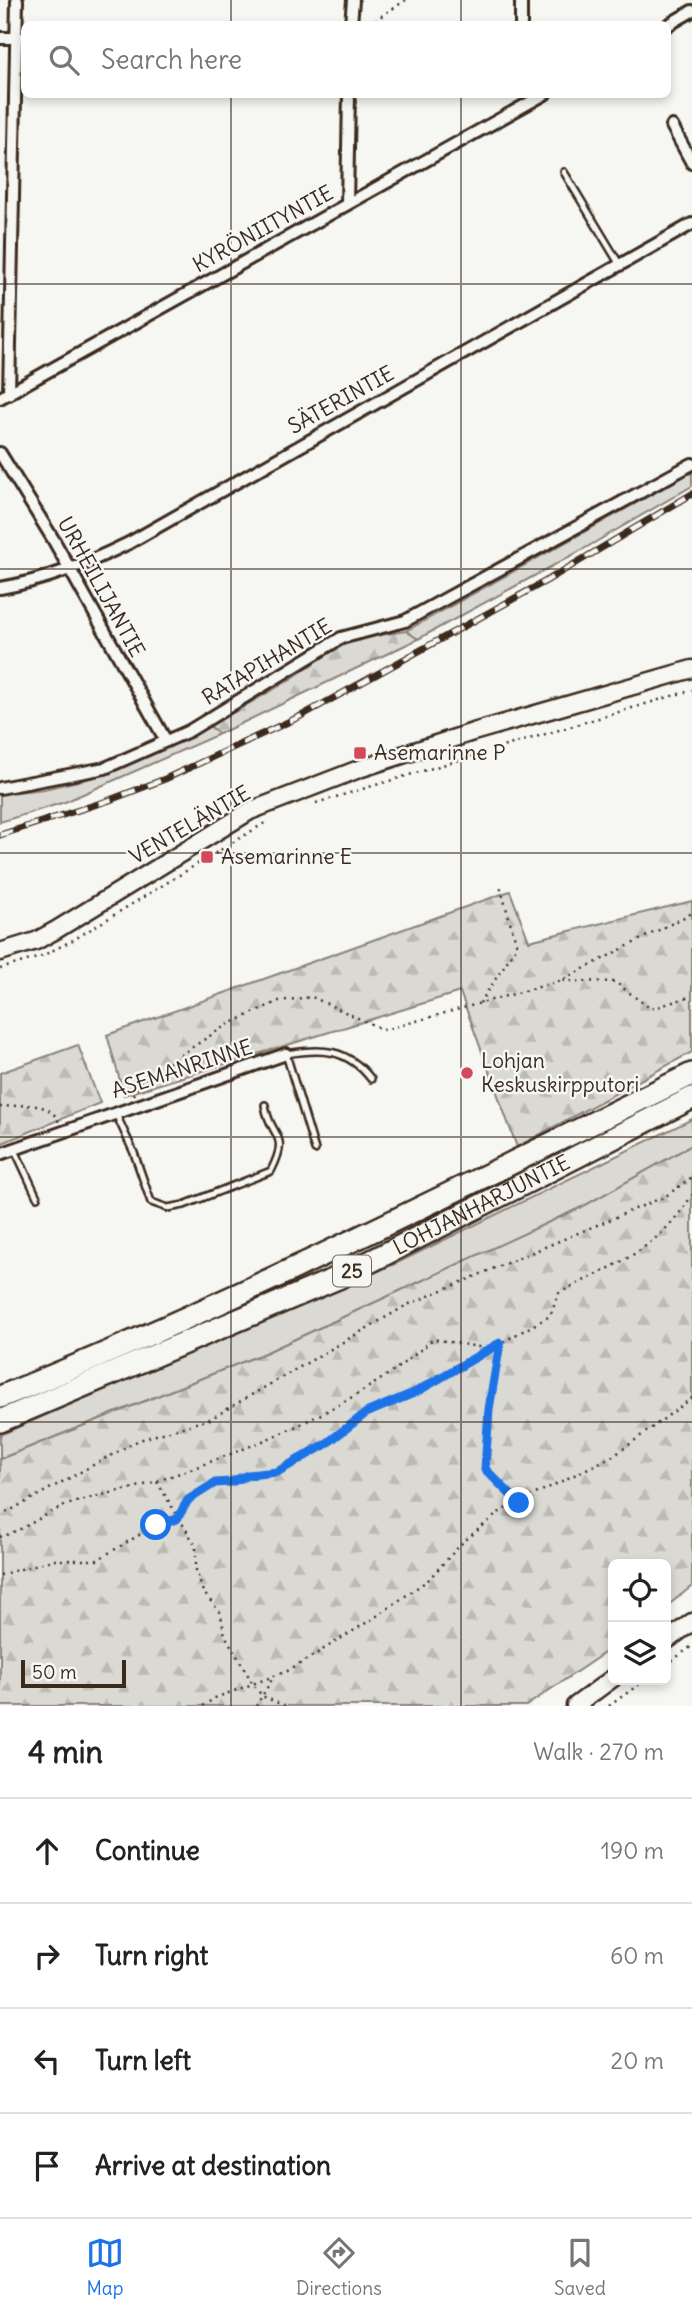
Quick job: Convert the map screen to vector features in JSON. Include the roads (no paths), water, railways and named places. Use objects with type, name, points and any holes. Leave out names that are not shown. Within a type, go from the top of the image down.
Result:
[{"type":"highway","name":"LOHJANHARJUNTIE","points":[[0,1397],[324,1255],[692,1074]]},
{"type":"highway","name":"LOHJANHARJUNTIE","points":[[0,1421],[340,1277],[692,1098]]},
{"type":"street","points":[[5,396],[20,38],[17,0]]},
{"type":"street","points":[[351,21],[353,0]]},
{"type":"street","points":[[521,0],[521,21]]},
{"type":"street","points":[[671,23],[690,12],[687,0]]},
{"type":"street","points":[[0,37],[20,38]]},
{"type":"street","points":[[347,204],[349,98]]},
{"type":"street","name":"KYRÖNIITYNTIE","points":[[5,396],[538,98]]},
{"type":"street","points":[[672,126],[692,163]]},
{"type":"street","name":"SÄTERINTIE","points":[[0,588],[38,582],[68,572],[129,543],[692,223]]},
{"type":"street","name":"URHEILIJANTIE","points":[[0,453],[53,539],[68,572],[166,741]]},
{"type":"street","name":"RATAPIHANTIE","points":[[0,788],[105,768],[166,741],[236,704],[341,638],[405,621],[692,464]]},
{"type":"street","name":"VENTELÄNTIE","points":[[0,952],[36,941],[56,930],[250,810],[359,769],[473,732],[692,669]]},
{"type":"street","name":"ASEMANRINNE","points":[[0,1154],[13,1147],[286,1054]]},
{"type":"street","points":[[671,1637],[692,1622]]},
{"type":"street","points":[[575,1706],[608,1682]]},
{"type":"lane","points":[[564,172],[620,265]]},
{"type":"lane","name":"ASEMANRINNE","points":[[286,1054],[318,1049],[341,1055],[359,1064],[371,1079]]},
{"type":"lane","points":[[286,1054],[315,1150]]},
{"type":"lane","points":[[120,1110],[150,1202],[168,1208],[184,1205],[271,1171],[281,1152],[281,1143],[267,1117],[265,1105]]},
{"type":"lane","points":[[13,1147],[37,1197]]},
{"type":"railway","points":[[0,835],[107,801],[165,779],[301,716],[546,581],[692,494]]},
{"type":"place","name":"Asemarinne P","points":[[360,753]]},
{"type":"place","name":"Asemarinne E","points":[[207,857]]},
{"type":"place","name":"Lohjan Keskuskirpputori","points":[[467,1073]]}]
